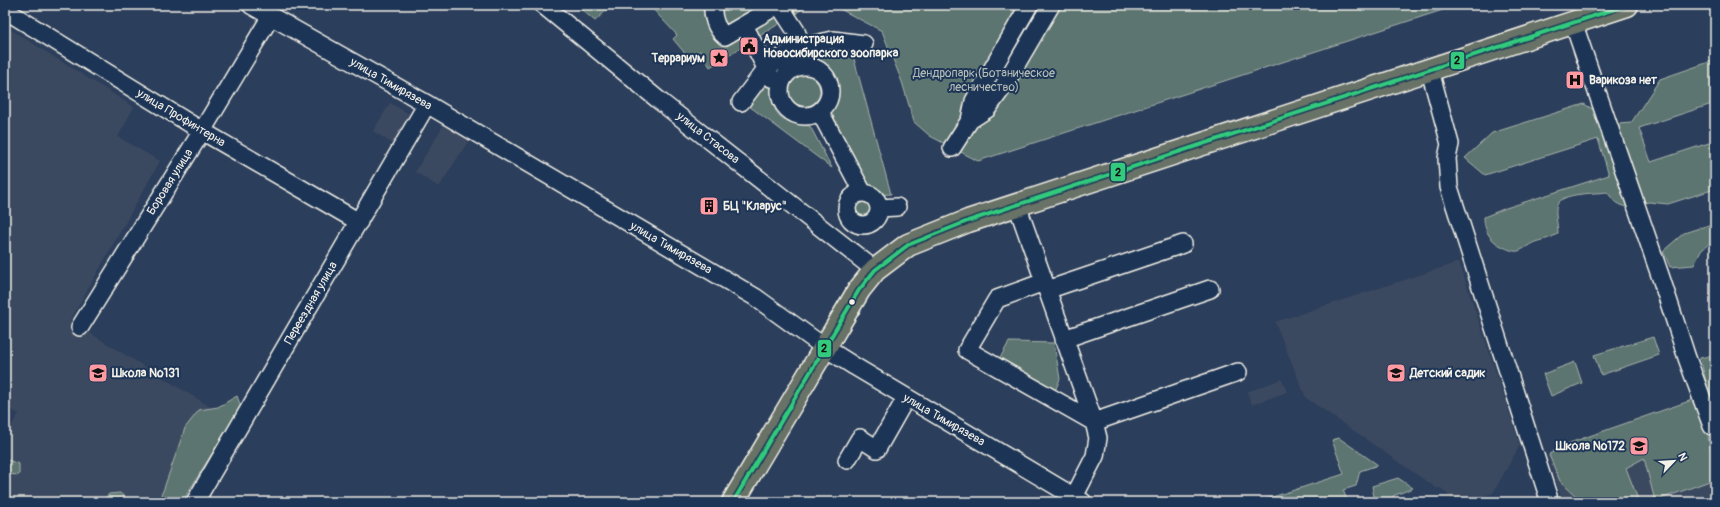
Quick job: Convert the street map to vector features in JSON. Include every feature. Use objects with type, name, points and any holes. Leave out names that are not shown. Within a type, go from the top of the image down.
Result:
[{"type":"main road","points":[[733,502],[858,290],[875,270],[908,245],[968,221],[1430,71],[1627,5]]},
{"type":"street","name":"улица Тимирязева","points":[[251,5],[427,104],[755,297],[824,347],[906,398],[1078,500]]},
{"type":"street","name":"улица Стасова","points":[[543,5],[661,102],[875,270]]},
{"type":"street","points":[[713,5],[716,24],[720,32],[725,36],[747,30],[781,8],[799,40]]},
{"type":"street","points":[[952,148],[970,120],[974,101],[1029,5]]},
{"type":"street","points":[[970,120],[987,109],[1003,87],[1051,5]]},
{"type":"street","name":"улица Профинтерна","points":[[5,10],[202,131],[359,222]]},
{"type":"street","name":"Боровая улица","points":[[80,327],[202,131],[271,16]]},
{"type":"street","points":[[1573,22],[1687,358],[1712,426]]},
{"type":"street","points":[[747,30],[766,68]]},
{"type":"street","points":[[799,40],[832,40],[864,44]]},
{"type":"street","points":[[741,102],[766,68],[789,62],[800,66],[809,66],[817,69],[826,77],[831,90],[830,98],[826,106],[815,114],[797,115],[784,105],[780,98],[782,82],[789,62],[799,40]]},
{"type":"street","points":[[1430,71],[1450,144],[1447,158],[1449,187],[1548,496]]},
{"type":"street","name":"Переездная улица","points":[[195,502],[427,104]]},
{"type":"street","points":[[815,114],[857,195]]},
{"type":"street","points":[[857,195],[871,195],[875,198],[879,208],[876,218],[872,222],[856,230],[847,212],[847,206],[857,195]]},
{"type":"street","points":[[1017,205],[1094,422],[1098,438],[1095,456],[1078,500]]},
{"type":"street","points":[[879,208],[897,207]]},
{"type":"street","points":[[1183,244],[997,299],[967,350],[1094,422],[1238,372]]},
{"type":"street","points":[[1064,339],[1210,289]]},
{"type":"street","points":[[847,460],[860,438],[877,449],[906,398]]},
{"type":"shaded area","points":[[5,26],[134,107],[118,137],[160,161],[70,321],[222,414],[170,502],[5,502],[5,430],[10,428],[19,414],[5,407]]},
{"type":"shaded area","points":[[390,103],[414,117],[396,146],[373,131]]},
{"type":"shaded area","points":[[444,124],[469,140],[439,187],[415,172]]},
{"type":"shaded area","name":"Детский садик","points":[[1459,262],[1520,445],[1493,493],[1466,502],[1455,502],[1441,488],[1436,488],[1306,398],[1275,322]]},
{"type":"shaded area","points":[[1282,379],[1287,392],[1252,405],[1247,392]]},
{"type":"shaded area","name":"Школа №172","points":[[1690,407],[1715,461],[1715,502],[1563,502],[1547,455]]},
{"type":"green space","points":[[576,5],[612,5],[595,21]]},
{"type":"green space","points":[[649,5],[809,5],[710,67],[700,51],[688,57],[673,39],[677,35]]},
{"type":"green space","name":"Дендропарк (Ботаническое лесничество)","points":[[838,5],[1458,5],[978,161],[930,136],[914,122],[902,82],[882,31],[840,9]]},
{"type":"green space","points":[[837,47],[851,48],[891,194],[876,195],[864,186],[828,118],[838,101],[839,93],[836,78],[832,72],[820,62],[805,57],[819,49]]},
{"type":"green space","points":[[1715,60],[1715,103],[1639,128],[1651,162],[1715,141],[1715,189],[1668,204],[1649,202],[1626,207],[1615,202],[1607,192],[1579,194],[1565,198],[1557,205],[1556,214],[1558,233],[1553,237],[1535,242],[1518,251],[1503,247],[1492,239],[1485,227],[1484,217],[1506,208],[1609,175],[1598,139],[1485,175],[1465,158],[1492,133],[1584,104],[1618,124],[1631,123],[1660,79]]},
{"type":"green space","points":[[801,75],[807,75],[816,79],[820,91],[816,103],[807,107],[801,107],[792,103],[788,94],[788,88],[792,79]]},
{"type":"green space","points":[[772,80],[773,101],[778,114],[783,119],[790,122],[810,126],[832,168],[749,106],[767,81]]},
{"type":"green space","points":[[863,197],[871,200],[874,208],[871,216],[863,219],[855,216],[852,208],[855,200]]},
{"type":"green space","points":[[1715,223],[1715,238],[1701,251],[1694,265],[1670,267],[1663,251],[1684,233]]},
{"type":"green space","points":[[1653,337],[1659,355],[1601,375],[1594,355]]},
{"type":"green space","points":[[1009,342],[1054,343],[1060,379],[1055,391],[1000,358]]},
{"type":"green space","points":[[1714,355],[1715,403],[1711,400],[1700,358]]},
{"type":"green space","points":[[1575,362],[1582,383],[1551,396],[1543,374]]},
{"type":"green space","points":[[237,396],[241,407],[182,502],[157,502],[163,491],[185,428],[199,410],[218,407]]},
{"type":"green space","name":"Школа №172","points":[[1692,400],[1707,431],[1711,451],[1715,453],[1715,479],[1655,501],[1644,458],[1626,468],[1639,502],[1582,502],[1560,481],[1549,455],[1561,446]]},
{"type":"green space","points":[[1339,438],[1378,465],[1360,471],[1356,486],[1343,490],[1348,502],[1257,502],[1344,474],[1332,440]]},
{"type":"green space","points":[[5,459],[19,464],[19,475],[5,474]]},
{"type":"green space","points":[[1398,478],[1413,488],[1393,496],[1394,502],[1375,502],[1372,486]]},
{"type":"green space","points":[[120,493],[130,502],[102,502],[109,494]]},
{"type":"transit line","name":"2","points":[[733,502],[859,290],[875,270],[908,245],[968,221],[1627,5]]},
{"type":"place","name":"Администрация Новосибирского зоопарка","points":[[749,46]]},
{"type":"place","name":"Террариум","points":[[719,58]]},
{"type":"place","name":"Варикоза нет","points":[[1575,80]]},
{"type":"place","name":"БЦ \"Кларус\"","points":[[709,206]]},
{"type":"place","name":"Школа №131","points":[[98,373]]},
{"type":"place","name":"Детский садик","points":[[1396,373]]},
{"type":"place","name":"Школа №172","points":[[1639,446]]}]
